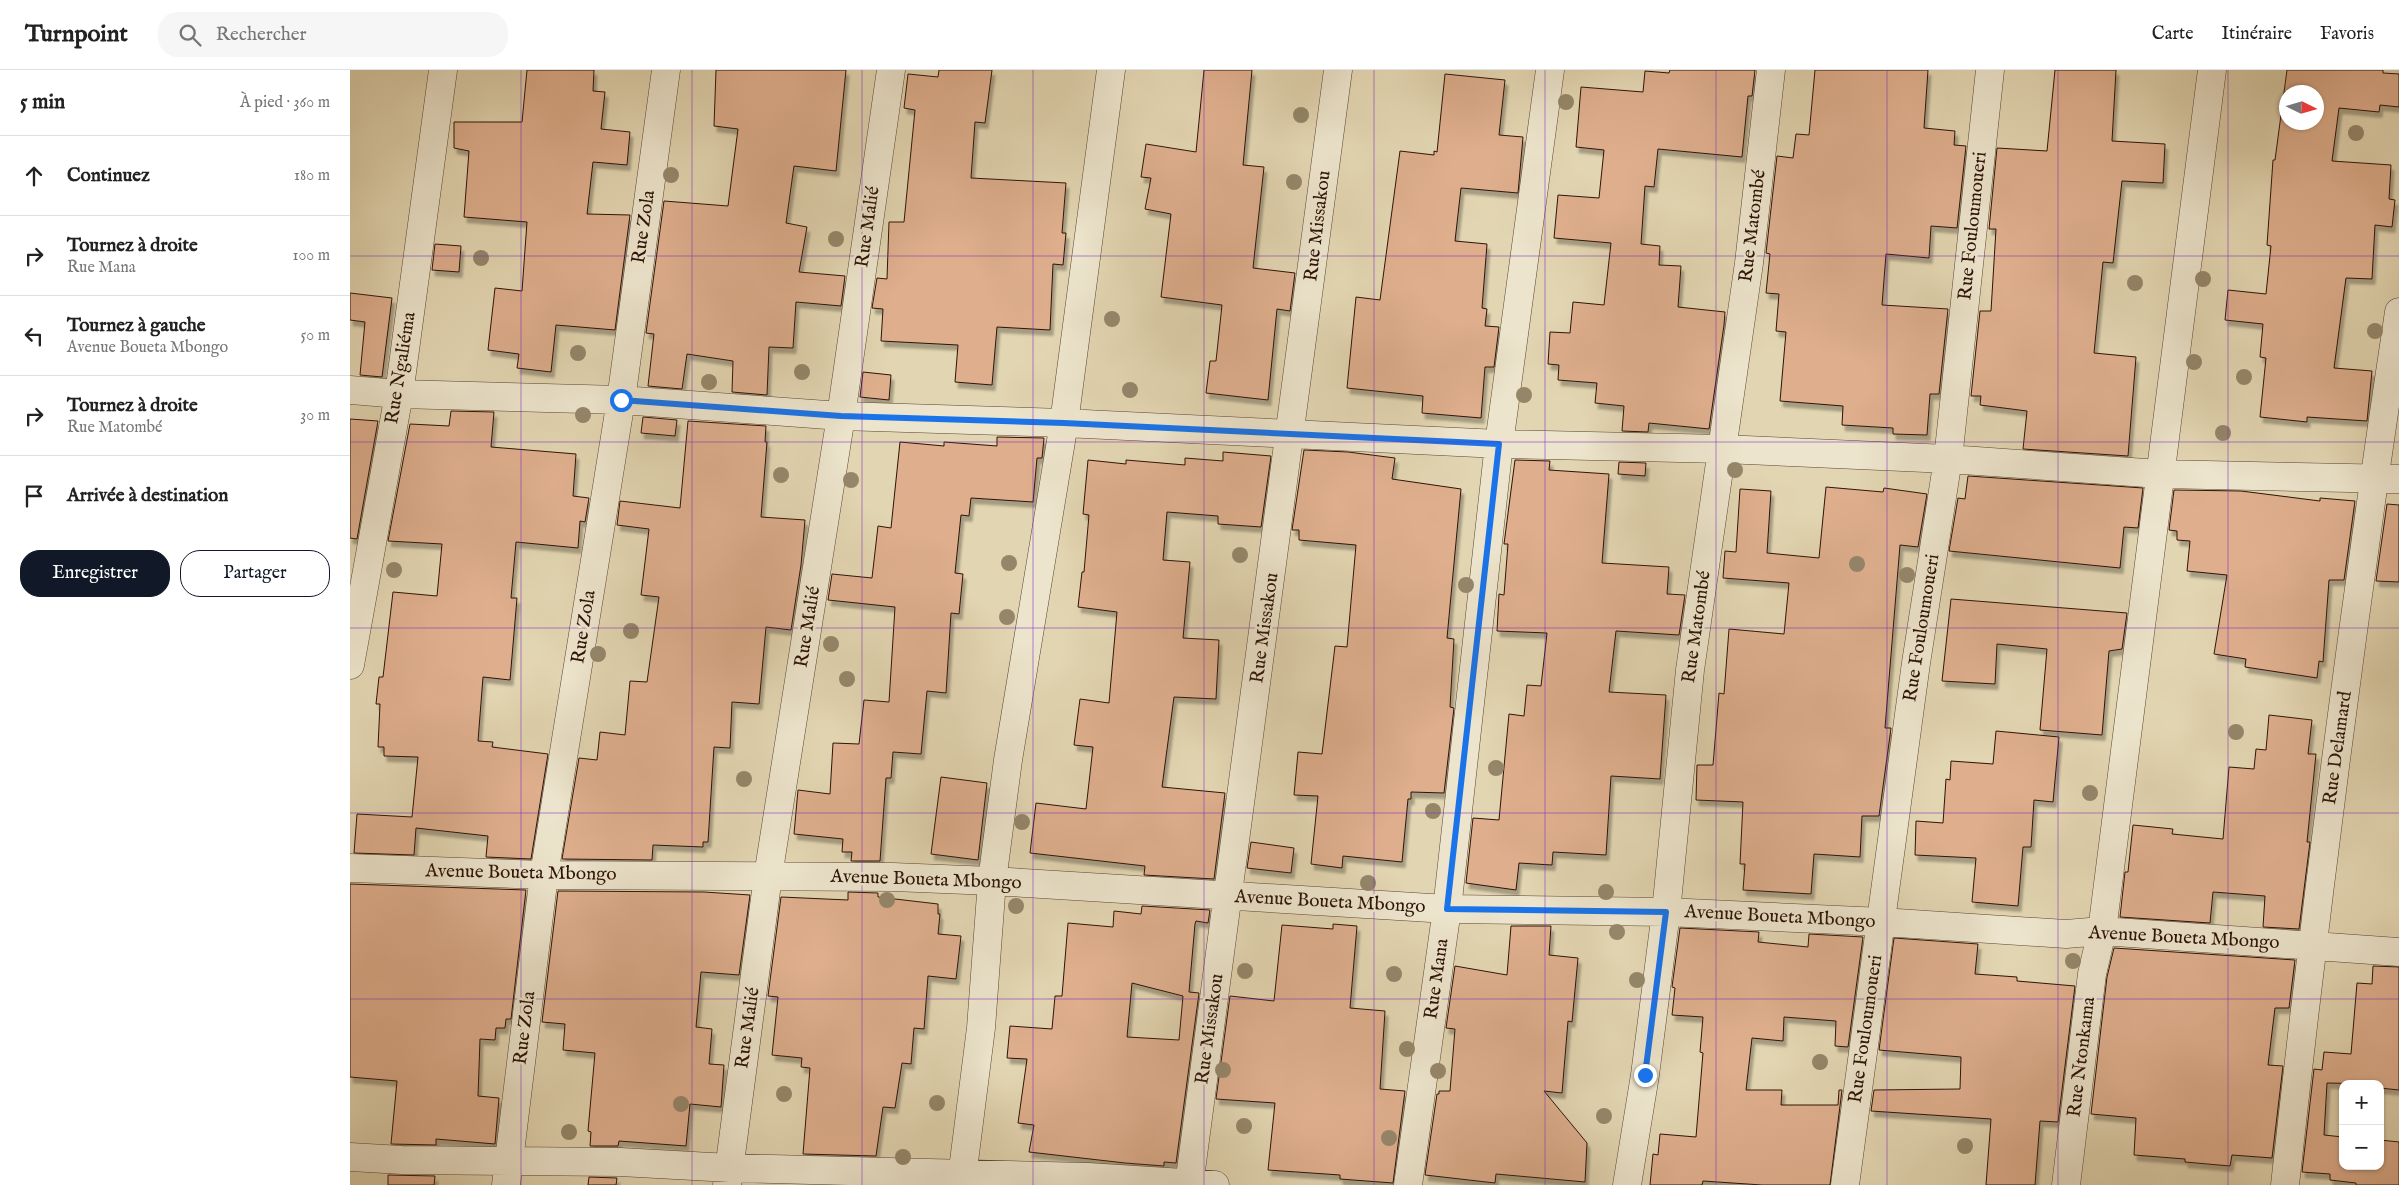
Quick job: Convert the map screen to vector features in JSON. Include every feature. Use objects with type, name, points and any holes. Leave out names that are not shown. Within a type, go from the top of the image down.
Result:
[{"type":"street","name":"Rue Ngaliéma","points":[[350,665],[399,394],[443,70]]},
{"type":"street","name":"Rue Zola","points":[[508,1173],[544,875],[621,400],[666,70]]},
{"type":"street","name":"Rue Malié","points":[[728,1176],[768,876],[841,416],[891,70]]},
{"type":"street","points":[[962,1180],[981,1028],[992,881],[1008,760],[1064,423],[1111,70]]},
{"type":"street","name":"Rue Missakou","points":[[1198,1184],[1228,896],[1338,70]]},
{"type":"street","name":"Rue Mana","points":[[1408,1185],[1447,909],[1499,444],[1550,70]]},
{"type":"street","name":"Rue Matombé","points":[[1627,1185],[1645,1075],[1666,912],[1690,670],[1749,263],[1771,70]]},
{"type":"street","name":"Rue Fouloumoueri","points":[[1845,1185],[1916,663],[1948,459],[1990,70]]},
{"type":"street","name":"Rue Ntonkama","points":[[2066,1185],[2092,974],[2102,930],[2212,70]]},
{"type":"street","name":"Rue Delamard","points":[[2285,1185],[2312,946],[2387,478],[2399,312]]},
{"type":"street","points":[[350,390],[399,394],[621,400],[841,416],[1064,423],[1499,444],[1948,459],[2160,474],[2387,478]]},
{"type":"street","name":"Avenue Boueta Mbongo","points":[[350,868],[544,875],[768,876],[992,881],[1447,909],[1666,912],[1882,922],[2066,934],[2102,930],[2399,952]]},
{"type":"street","points":[[350,1157],[508,1173],[620,1162],[728,1176],[962,1180],[1088,1177],[1198,1184]]},
{"type":"building","points":[[527,70],[594,70],[593,91],[605,92],[601,129],[630,132],[627,165],[593,162],[587,214],[630,215],[615,330],[556,325],[551,372],[517,368],[519,354],[488,350],[495,288],[522,291],[527,222],[464,217],[469,151],[454,148],[454,122],[522,122]]},
{"type":"building","points":[[716,70],[846,70],[836,171],[794,166],[786,223],[807,227],[799,272],[845,276],[841,306],[796,302],[793,348],[769,347],[767,395],[732,392],[733,361],[687,354],[682,389],[648,386],[654,334],[646,333],[664,201],[728,206],[738,129],[714,126]]},
{"type":"building","points":[[939,70],[992,70],[985,123],[975,122],[971,178],[1066,183],[1062,233],[1066,233],[1063,265],[1053,264],[1050,330],[997,327],[992,385],[955,382],[958,345],[881,341],[883,309],[872,308],[877,278],[887,279],[889,222],[904,222],[915,110],[904,108],[908,74],[938,77]]},
{"type":"building","points":[[1204,70],[1252,70],[1243,165],[1264,167],[1253,268],[1295,273],[1290,311],[1277,309],[1268,400],[1206,393],[1210,361],[1216,361],[1222,305],[1161,297],[1171,214],[1145,209],[1151,178],[1141,177],[1146,144],[1196,152]]},
{"type":"building","points":[[1670,70],[1755,70],[1752,96],[1748,96],[1742,157],[1658,149],[1654,187],[1645,186],[1641,244],[1660,246],[1659,265],[1681,266],[1678,307],[1725,312],[1724,325],[1709,429],[1649,423],[1648,432],[1622,431],[1624,406],[1595,403],[1597,383],[1558,380],[1559,365],[1548,364],[1550,332],[1570,333],[1573,302],[1604,305],[1611,243],[1554,238],[1558,195],[1599,198],[1604,150],[1576,147],[1581,87],[1643,92],[1645,71],[1669,73]]},
{"type":"building","points":[[1815,70],[1928,70],[1924,128],[1955,131],[1954,145],[1966,146],[1957,228],[1931,226],[1929,258],[1886,254],[1882,305],[1948,309],[1939,394],[1930,394],[1927,435],[1893,434],[1893,428],[1842,425],[1843,406],[1780,401],[1786,332],[1776,331],[1779,294],[1766,293],[1770,254],[1766,253],[1777,156],[1793,158],[1796,134],[1809,135]]},
{"type":"building","points":[[2055,70],[2116,70],[2112,141],[2165,144],[2163,183],[2122,181],[2113,263],[2103,262],[2094,353],[2136,357],[2128,456],[2023,449],[2027,411],[1980,405],[1981,396],[1971,396],[1980,311],[1991,311],[1996,229],[1989,229],[1997,148],[2047,151]]},
{"type":"building","points":[[2287,70],[2383,70],[2383,73],[2399,74],[2399,107],[2380,105],[2379,112],[2339,108],[2332,161],[2391,165],[2389,199],[2395,200],[2392,227],[2375,225],[2372,279],[2346,278],[2334,368],[2372,371],[2367,421],[2307,417],[2307,422],[2260,417],[2266,358],[2260,357],[2263,324],[2225,320],[2228,290],[2266,294],[2271,246],[2267,245],[2273,160],[2275,160],[2279,130],[2324,130],[2324,85],[2285,85]]},
{"type":"building","points":[[1445,74],[1505,80],[1499,135],[1523,137],[1518,193],[1461,188],[1455,241],[1487,244],[1482,308],[1487,309],[1485,326],[1499,327],[1494,367],[1485,367],[1481,418],[1422,413],[1423,396],[1347,388],[1356,297],[1380,300],[1400,151],[1434,155],[1434,151],[1437,152]]},
{"type":"building","points":[[435,244],[461,246],[459,272],[432,270]]},
{"type":"building","points":[[350,293],[392,298],[382,377],[360,375],[365,322],[350,320]]},
{"type":"building","points":[[863,372],[891,375],[889,400],[860,397]]},
{"type":"building","points":[[451,411],[494,412],[491,447],[576,454],[573,496],[589,498],[585,522],[580,521],[578,548],[516,542],[511,598],[517,598],[510,680],[483,677],[478,741],[493,742],[492,747],[548,754],[531,859],[486,857],[488,836],[416,828],[414,855],[354,853],[357,814],[412,817],[418,757],[384,756],[384,747],[378,747],[380,704],[376,704],[379,677],[383,677],[393,592],[437,596],[442,544],[388,541],[410,424],[449,426]]},
{"type":"building","points":[[643,417],[677,420],[675,436],[641,433]]},
{"type":"building","points":[[350,419],[378,421],[357,539],[350,538]]},
{"type":"building","points":[[688,421],[766,426],[765,442],[767,442],[761,517],[805,520],[801,565],[791,630],[766,627],[759,704],[732,702],[730,748],[714,747],[708,842],[703,842],[703,847],[653,845],[652,860],[562,859],[579,758],[597,760],[600,732],[625,735],[630,681],[647,682],[659,597],[641,595],[649,529],[617,525],[620,501],[680,508]]},
{"type":"building","points":[[997,437],[1044,438],[1042,458],[1037,458],[1033,502],[971,498],[969,516],[961,515],[955,573],[963,574],[959,614],[951,613],[946,693],[927,691],[921,754],[893,752],[891,778],[886,778],[880,861],[851,861],[852,852],[842,852],[843,839],[794,834],[798,790],[830,794],[833,743],[859,744],[864,700],[889,702],[895,607],[828,600],[832,574],[872,578],[878,526],[891,528],[900,442],[944,446],[944,442],[997,446]]},
{"type":"building","points":[[1304,450],[1348,452],[1395,458],[1392,479],[1461,489],[1447,638],[1454,639],[1450,707],[1454,708],[1444,793],[1411,792],[1411,799],[1408,799],[1402,862],[1343,856],[1342,868],[1311,864],[1318,796],[1294,795],[1298,752],[1322,754],[1335,646],[1347,647],[1356,545],[1299,540],[1299,530],[1292,530]]},
{"type":"building","points":[[1223,452],[1271,456],[1261,527],[1218,524],[1218,516],[1167,512],[1163,560],[1190,562],[1183,638],[1219,640],[1216,699],[1174,697],[1162,787],[1225,793],[1214,879],[1144,875],[1145,866],[1030,853],[1036,803],[1086,809],[1093,747],[1074,745],[1080,699],[1109,703],[1117,612],[1078,607],[1082,572],[1084,572],[1089,515],[1083,514],[1088,460],[1126,464],[1126,460],[1185,465],[1185,458],[1223,461]]},
{"type":"building","points":[[1515,460],[1550,461],[1549,470],[1609,474],[1602,563],[1669,567],[1667,594],[1685,595],[1679,635],[1616,631],[1609,692],[1666,695],[1660,779],[1611,776],[1606,855],[1553,852],[1552,865],[1519,863],[1516,890],[1466,883],[1473,818],[1499,820],[1509,714],[1524,716],[1527,685],[1541,686],[1547,633],[1497,631],[1499,594],[1504,595],[1508,544],[1504,544]]},
{"type":"building","points":[[1619,462],[1646,463],[1645,476],[1618,474]]},
{"type":"building","points":[[1968,476],[2143,488],[2138,528],[2124,527],[2120,568],[1949,551],[1958,498],[1965,499]]},
{"type":"building","points":[[1826,487],[1883,492],[1884,488],[1927,494],[1918,547],[1900,545],[1885,728],[1891,728],[1879,816],[1862,816],[1860,857],[1814,854],[1811,894],[1743,890],[1745,864],[1740,864],[1743,802],[1696,800],[1697,765],[1713,765],[1719,693],[1724,694],[1729,629],[1784,634],[1789,583],[1723,578],[1725,551],[1736,552],[1740,489],[1771,491],[1767,553],[1819,558]]},
{"type":"building","points":[[2174,490],[2241,491],[2320,501],[2320,498],[2355,501],[2344,580],[2329,580],[2323,662],[2319,661],[2317,678],[2245,667],[2246,659],[2214,654],[2227,575],[2187,571],[2190,541],[2177,540],[2177,531],[2169,530]]},
{"type":"building","points":[[2387,504],[2399,505],[2399,582],[2376,581]]},
{"type":"building","points":[[1951,599],[2127,613],[2122,649],[2109,651],[2102,735],[2040,730],[2047,649],[1997,644],[1995,684],[1942,681]]},
{"type":"building","points":[[2269,715],[2312,720],[2308,754],[2316,754],[2307,842],[2310,842],[2299,929],[2263,927],[2265,896],[2213,892],[2210,923],[2120,917],[2125,872],[2128,872],[2133,825],[2173,829],[2172,834],[2223,839],[2229,767],[2254,769],[2256,749],[2266,750]]},
{"type":"building","points":[[1996,731],[2059,737],[2053,802],[2034,800],[2031,847],[2023,847],[2018,906],[1972,902],[1976,858],[1915,855],[1916,821],[1943,823],[1946,779],[1950,780],[1951,761],[1993,764]]},
{"type":"building","points":[[941,777],[987,783],[978,860],[931,854]]},
{"type":"building","points":[[1251,842],[1294,848],[1291,873],[1247,868]]},
{"type":"building","points":[[350,884],[526,890],[511,1019],[506,1019],[505,1028],[496,1028],[495,1040],[480,1039],[478,1096],[499,1098],[495,1144],[436,1139],[436,1145],[391,1144],[397,1081],[350,1077]]},
{"type":"building","points":[[558,891],[704,892],[750,895],[739,975],[701,972],[696,1027],[712,1029],[709,1064],[724,1065],[721,1107],[690,1104],[686,1146],[619,1141],[618,1146],[590,1146],[591,1132],[588,1131],[595,1053],[563,1050],[565,1024],[542,1022]]},
{"type":"building","points":[[848,892],[878,893],[878,897],[938,904],[938,914],[940,914],[938,934],[961,936],[956,979],[928,976],[924,1029],[914,1028],[911,1064],[902,1063],[895,1108],[883,1107],[876,1156],[803,1154],[810,1068],[801,1067],[802,1058],[772,1055],[778,997],[768,996],[781,897],[848,900]]},
{"type":"building","points":[[1142,906],[1210,910],[1208,923],[1196,921],[1195,924],[1189,992],[1199,993],[1176,1163],[1164,1162],[1164,1166],[1029,1152],[1034,1125],[1018,1123],[1027,1059],[1007,1058],[1010,1026],[1052,1029],[1055,996],[1062,996],[1068,923],[1113,927],[1114,911],[1141,914]],"holes":[[[1132,983],[1183,996],[1179,1040],[1127,1037]]]},
{"type":"building","points":[[1333,924],[1357,926],[1350,1008],[1385,1011],[1380,1089],[1405,1091],[1393,1183],[1340,1179],[1340,1175],[1268,1170],[1275,1103],[1216,1099],[1230,996],[1274,1001],[1282,925],[1333,929]]},
{"type":"building","points":[[1511,926],[1551,926],[1549,955],[1578,958],[1572,1022],[1568,1021],[1562,1093],[1544,1091],[1587,1143],[1585,1182],[1496,1174],[1495,1183],[1425,1175],[1437,1094],[1439,1094],[1439,1091],[1450,1091],[1455,1029],[1446,1028],[1455,966],[1507,975]]},
{"type":"building","points":[[1680,928],[1759,932],[1758,942],[1808,947],[1809,934],[1863,937],[1848,1047],[1835,1046],[1836,1021],[1784,1017],[1783,1041],[1752,1038],[1746,1090],[1782,1090],[1781,1105],[1838,1105],[1839,1090],[1842,1090],[1830,1185],[1762,1185],[1703,1181],[1702,1185],[1650,1185],[1653,1154],[1658,1155],[1660,1134],[1696,1137],[1703,1053],[1700,1052],[1703,1017],[1672,1015],[1675,988],[1672,987]]},
{"type":"building","points":[[1894,938],[1978,944],[1975,974],[2017,977],[2017,981],[2075,986],[2058,1122],[2040,1121],[2035,1185],[1986,1185],[1991,1119],[1871,1111],[1874,1090],[1960,1089],[1961,1057],[1879,1050]]},
{"type":"building","points":[[2114,948],[2295,960],[2289,1008],[2275,1008],[2268,1065],[2283,1066],[2272,1158],[2232,1155],[2230,1166],[2185,1162],[2185,1159],[2134,1155],[2136,1118],[2091,1114],[2107,977]]},
{"type":"building","points":[[2373,966],[2399,967],[2399,1090],[2384,1088],[2384,1080],[2339,1080],[2339,1083],[2327,1083],[2324,1135],[2339,1137],[2339,1170],[2384,1170],[2384,1140],[2399,1142],[2399,1185],[2356,1185],[2356,1183],[2330,1180],[2330,1174],[2302,1172],[2314,1069],[2322,1070],[2324,1052],[2351,1054],[2357,983],[2372,984]]},
{"type":"building","points":[[388,1175],[435,1176],[434,1185],[388,1185]]},
{"type":"building","points":[[589,1177],[617,1178],[616,1185],[588,1185]]},
{"type":"route","points":[[621,400],[841,416],[1064,423],[1499,444],[1470,688],[1447,909],[1666,912],[1645,1075]]}]
